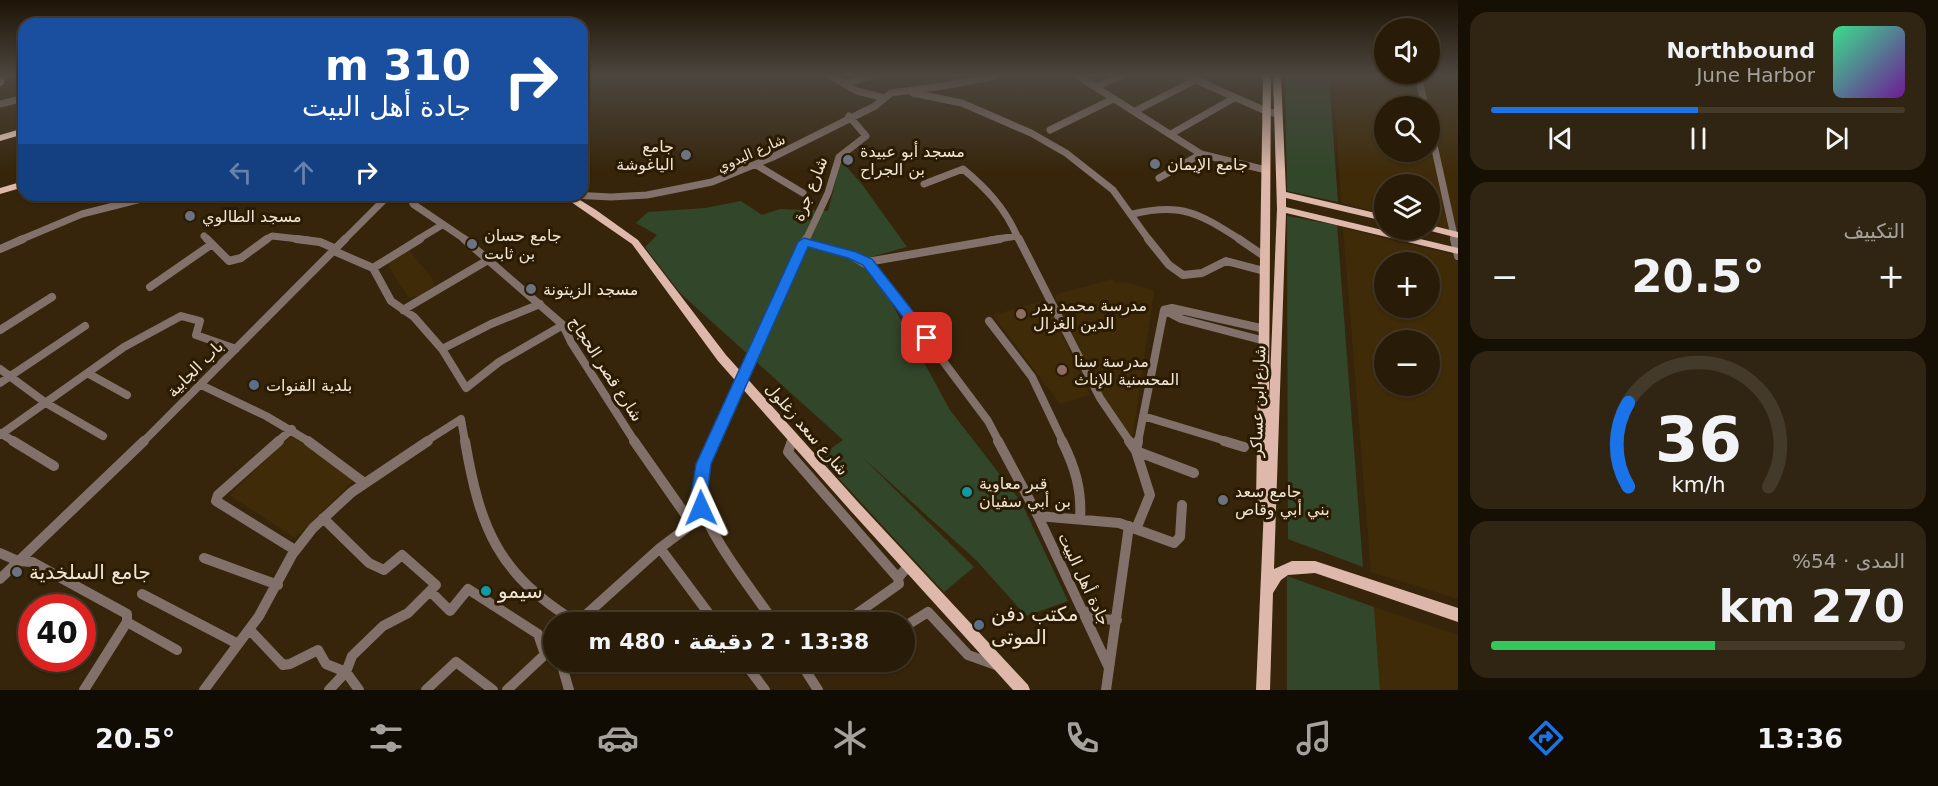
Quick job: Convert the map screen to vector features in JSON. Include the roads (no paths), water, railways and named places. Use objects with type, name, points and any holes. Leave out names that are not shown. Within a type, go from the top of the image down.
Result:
[{"type":"highway","points":[[0,130],[18,125]]},
{"type":"highway","points":[[0,138],[18,133]]},
{"type":"main road","name":"شارع ابن عساكر","points":[[1265,599],[1282,209],[1278,108]]},
{"type":"main road","name":"شارع ابن عساكر","points":[[1265,599],[1260,579],[1265,341],[1266,111]]},
{"type":"main road","points":[[0,191],[18,186]]},
{"type":"main road","points":[[1282,194],[1374,216]]},
{"type":"main road","name":"شارع سعد زغلول","points":[[575,201],[635,242],[741,378],[1023,690]]},
{"type":"main road","points":[[1282,209],[1458,253]]},
{"type":"main road","points":[[1440,231],[1456,235]]},
{"type":"main road","points":[[1263,690],[1265,599],[1273,578],[1280,571],[1292,567],[1315,567],[1458,615]]},
{"type":"street","name":"شارع البدوي","points":[[588,196],[680,191],[758,166],[849,116],[868,108]]},
{"type":"street","points":[[973,108],[1047,142],[1094,172],[1133,214],[1155,248],[1178,273],[1191,275],[1210,270],[1226,261],[1264,272]]},
{"type":"street","points":[[1050,130],[1094,108]]},
{"type":"street","points":[[1130,108],[1200,154],[1266,170]]},
{"type":"street","points":[[1135,111],[1141,108]]},
{"type":"street","points":[[1171,134],[1216,108]]},
{"type":"street","points":[[1259,108],[1278,114]]},
{"type":"street","name":"شارع جرة","points":[[705,520],[699,496],[703,464],[828,193],[839,156],[866,136],[849,116]]},
{"type":"street","points":[[1159,178],[1200,154]]},
{"type":"street","points":[[1438,162],[1456,235],[1458,253]]},
{"type":"street","points":[[758,166],[803,193]]},
{"type":"street","points":[[924,184],[963,169],[995,198],[1012,222],[1100,398],[1136,451],[1150,495],[1133,527],[1106,690]]},
{"type":"street","points":[[0,249],[82,214],[134,201]]},
{"type":"street","name":"باب الجابية","points":[[0,579],[201,385],[383,201]]},
{"type":"street","name":"شارع قصر الحجاج","points":[[412,201],[442,225],[464,238],[563,325],[571,342],[661,482],[692,524]]},
{"type":"street","points":[[1133,214],[1162,208],[1187,211],[1232,234],[1264,256]]},
{"type":"street","points":[[372,268],[442,225]]},
{"type":"street","points":[[204,236],[229,261],[235,261],[246,255],[272,236],[320,242],[372,268],[391,302],[414,317],[442,349],[466,388],[499,362],[563,325]]},
{"type":"street","points":[[804,242],[852,255],[867,262],[1017,236]]},
{"type":"street","points":[[150,287],[212,244]]},
{"type":"street","points":[[402,310],[489,260]]},
{"type":"street","name":"جادة أهل البيت","points":[[867,262],[979,408],[996,435],[1038,516],[1109,668]]},
{"type":"street","points":[[0,330],[52,297]]},
{"type":"street","points":[[442,349],[490,324],[540,304]]},
{"type":"street","points":[[1136,451],[1168,309]]},
{"type":"street","points":[[1168,309],[1265,329]]},
{"type":"street","points":[[1168,309],[1181,319],[1265,341]]},
{"type":"street","points":[[54,466],[0,434],[89,374],[124,347],[185,315],[200,321],[196,335],[236,349]]},
{"type":"street","points":[[989,321],[1032,377],[1064,444],[1078,478],[1081,500],[1080,519]]},
{"type":"street","points":[[0,383],[85,326]]},
{"type":"street","points":[[0,369],[46,403],[103,436]]},
{"type":"street","points":[[89,374],[127,395]]},
{"type":"street","points":[[201,385],[246,404],[292,429],[331,455],[363,482]]},
{"type":"street","points":[[1143,416],[1244,447]]},
{"type":"street","points":[[204,690],[250,630],[278,585],[295,550],[323,519],[363,482],[461,419],[478,506],[495,546],[525,587],[546,605],[559,612]]},
{"type":"street","points":[[292,429],[218,495],[216,501],[295,550]]},
{"type":"street","points":[[794,438],[788,452],[898,578],[899,584],[859,612]]},
{"type":"street","points":[[1136,451],[1194,473]]},
{"type":"street","points":[[1038,516],[1109,521],[1133,527],[1168,542],[1178,541],[1180,537],[1182,505]]},
{"type":"street","points":[[323,519],[369,563],[384,570],[402,555],[436,585],[408,613],[382,626],[352,656],[345,672],[329,690]]},
{"type":"street","points":[[588,612],[660,548],[692,524],[705,520],[767,612]]},
{"type":"street","points":[[660,548],[708,612]]},
{"type":"street","points":[[0,554],[18,561],[32,562],[127,614],[127,622],[84,690]]},
{"type":"street","points":[[204,558],[278,585]]},
{"type":"street","points":[[898,578],[909,566]]},
{"type":"street","points":[[430,591],[450,611],[468,590],[538,634],[543,640]]},
{"type":"street","points":[[141,594],[155,599],[238,644]]},
{"type":"street","points":[[1083,610],[1100,619],[1117,620]]},
{"type":"street","points":[[915,620],[928,612],[968,655],[1001,666]]},
{"type":"street","points":[[127,622],[177,650]]},
{"type":"street","points":[[250,630],[283,664],[290,664],[318,650],[326,664],[345,672],[359,690]]},
{"type":"street","points":[[507,690],[543,656]]},
{"type":"street","points":[[426,690],[456,662],[493,690]]},
{"type":"street","points":[[564,672],[569,690]]},
{"type":"street","points":[[752,672],[765,690]]},
{"type":"street","points":[[807,672],[818,690]]},
{"type":"place","name":"جامع الياغوشة","points":[[686,155]]},
{"type":"place","name":"مسجد أبو عبيدة بن الجراح","points":[[848,160]]},
{"type":"place","name":"جامع الإيمان","points":[[1155,164]]},
{"type":"place","name":"مسجد الطالوي","points":[[190,216]]},
{"type":"place","name":"جامع حسان بن ثابت","points":[[472,244]]},
{"type":"place","name":"مسجد الزيتونة","points":[[531,289]]},
{"type":"place","name":"مدرسة محمد بدر الدين الغزال","points":[[1021,314]]},
{"type":"place","name":"مدرسة سنا المحسنية للإناث","points":[[1062,370]]},
{"type":"place","name":"بلدية القنوات","points":[[254,385]]},
{"type":"place","name":"قبر معاوية بن أبي سفيان","points":[[967,492]]},
{"type":"place","name":"جامع سعد بني أبي وقاص","points":[[1223,500]]},
{"type":"place","name":"جامع السلخدية","points":[[17,572]]},
{"type":"place","name":"سيمو","points":[[486,591]]},
{"type":"place","name":"مكتب دفن الموتى","points":[[979,625]]}]
